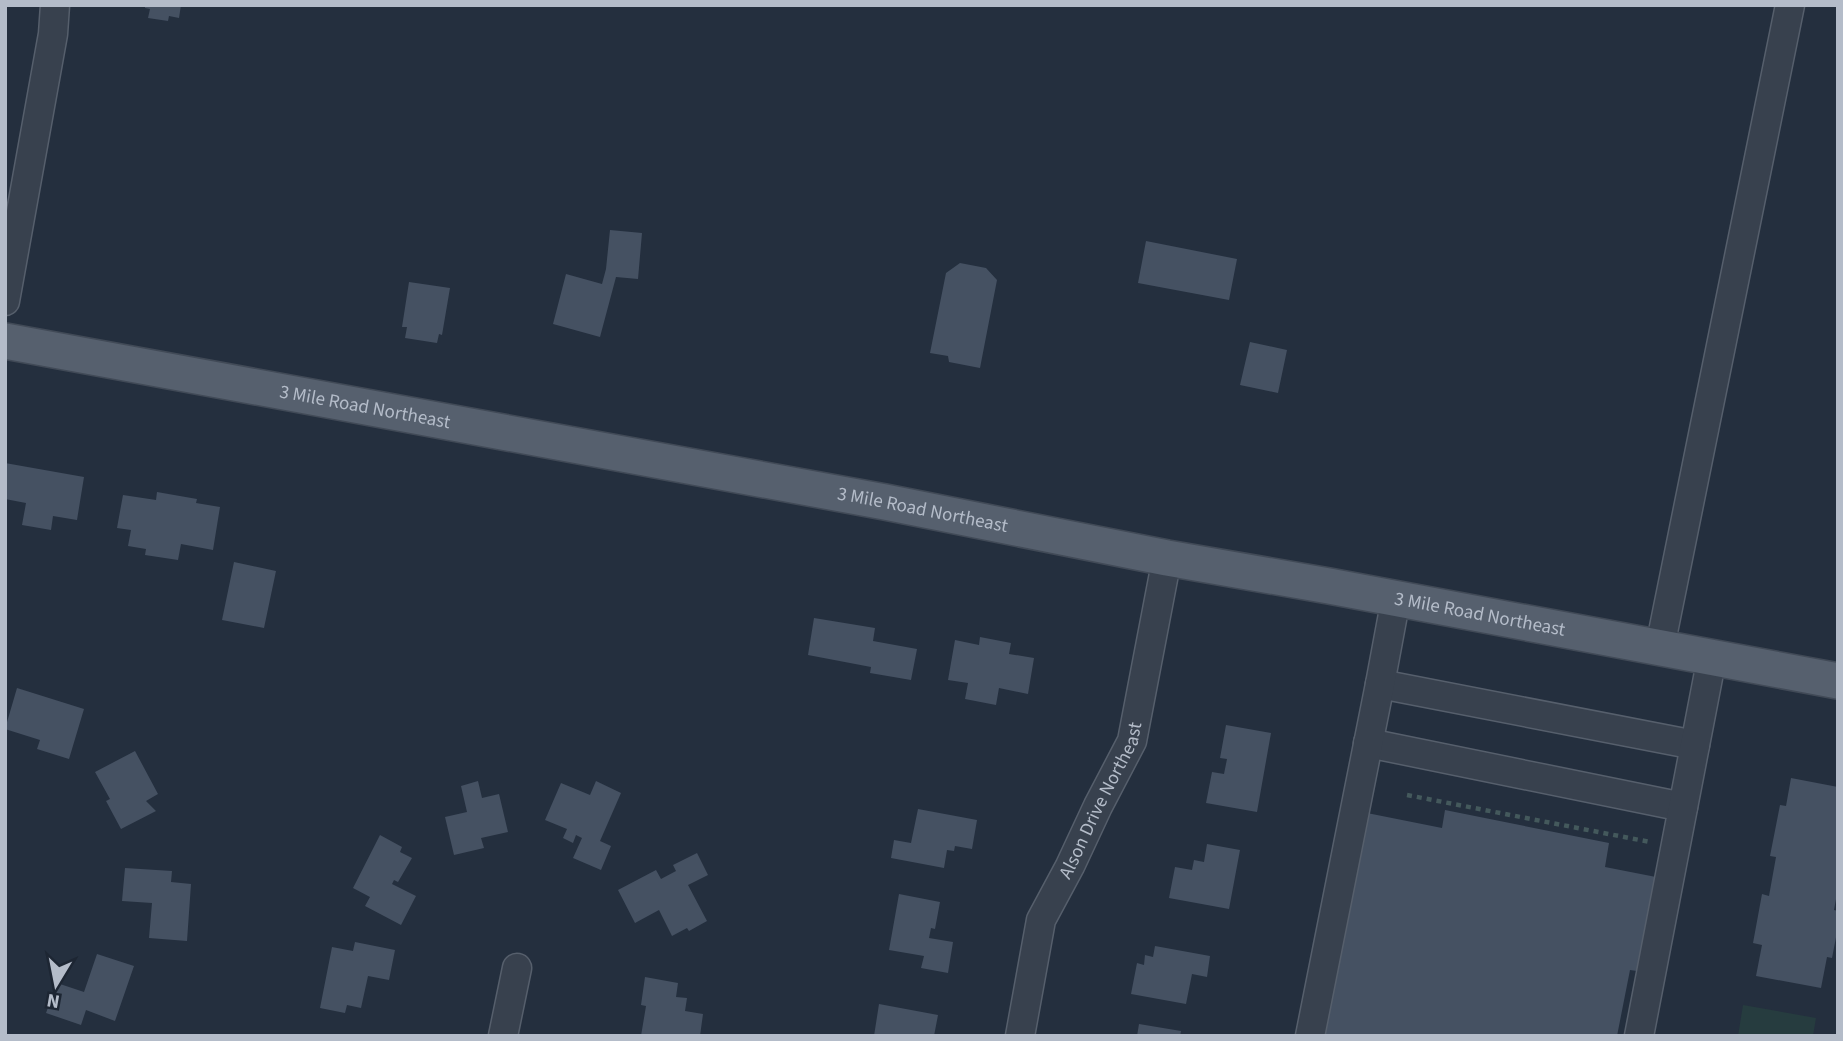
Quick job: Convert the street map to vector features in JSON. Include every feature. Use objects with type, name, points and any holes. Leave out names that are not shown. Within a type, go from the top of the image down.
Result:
[{"type":"main road","name":"3 Mile Road Northeast","points":[[5,341],[885,502],[1167,558],[1838,681]]},
{"type":"street","points":[[5,301],[53,34],[55,5]]},
{"type":"street","points":[[1660,647],[1790,5]]},
{"type":"street","name":"Alson Drive Northeast","points":[[1020,1036],[1041,920],[1132,741],[1167,558]]},
{"type":"street","points":[[1310,1036],[1396,598]]},
{"type":"street","points":[[1639,1036],[1712,657]]},
{"type":"street","points":[[1380,684],[1695,745]]},
{"type":"street","points":[[1368,743],[1683,807]]},
{"type":"street","points":[[503,1036],[517,968]]},
{"type":"path","points":[[1407,795],[1662,845]]},
{"type":"green space","points":[[1743,1005],[1816,1018],[1813,1036],[1738,1036]]},
{"type":"building","points":[[145,5],[181,5],[179,18],[169,16],[168,21],[148,18],[150,9],[145,8]]},
{"type":"building","points":[[610,230],[642,233],[638,279],[616,277],[600,337],[553,324],[566,274],[602,284]]},
{"type":"building","points":[[1146,241],[1237,259],[1229,300],[1138,283]]},
{"type":"building","points":[[960,263],[986,268],[997,280],[980,368],[949,362],[948,356],[930,353],[946,273]]},
{"type":"building","points":[[409,282],[450,288],[442,335],[439,334],[437,343],[405,338],[407,327],[402,327]]},
{"type":"building","points":[[1250,342],[1287,350],[1278,393],[1240,385]]},
{"type":"building","points":[[5,463],[84,477],[77,520],[53,516],[51,530],[22,525],[26,503],[5,499]]},
{"type":"building","points":[[157,492],[197,499],[196,503],[220,507],[213,550],[181,544],[178,560],[145,555],[146,549],[128,546],[131,530],[117,528],[123,495],[156,500]]},
{"type":"building","points":[[234,562],[276,571],[264,628],[222,620]]},
{"type":"building","points":[[814,618],[875,628],[873,641],[917,649],[911,680],[870,673],[871,667],[808,655]]},
{"type":"building","points":[[980,637],[1011,643],[1009,654],[1034,658],[1028,694],[999,688],[996,705],[965,699],[968,683],[948,680],[955,640],[979,645]]},
{"type":"building","points":[[17,688],[84,709],[69,759],[37,749],[40,740],[5,729]]},
{"type":"building","points":[[1226,725],[1271,733],[1257,812],[1206,803],[1212,772],[1224,774],[1227,759],[1220,758]]},
{"type":"building","points":[[135,751],[158,794],[146,801],[156,811],[121,829],[106,801],[110,799],[95,772]]},
{"type":"building","points":[[1791,778],[1838,787],[1838,888],[1834,910],[1838,911],[1838,927],[1832,958],[1827,957],[1821,988],[1756,976],[1762,945],[1753,943],[1762,894],[1769,896],[1776,857],[1770,856],[1780,805],[1786,806]]},
{"type":"building","points":[[478,781],[482,798],[499,794],[508,832],[481,838],[484,848],[454,855],[445,817],[467,812],[461,786]]},
{"type":"building","points":[[596,781],[621,793],[600,841],[611,846],[601,870],[573,858],[582,838],[576,835],[573,843],[563,838],[567,829],[545,820],[561,783],[590,795]]},
{"type":"building","points":[[918,809],[977,820],[972,849],[955,846],[954,851],[947,850],[944,868],[891,858],[894,840],[911,843]]},
{"type":"building","points":[[1445,810],[1609,843],[1605,867],[1656,877],[1637,971],[1630,970],[1617,1036],[1323,1036],[1367,813],[1442,828]]},
{"type":"building","points":[[380,835],[402,847],[400,852],[412,858],[398,882],[394,880],[392,884],[416,896],[401,925],[365,906],[370,897],[353,888]]},
{"type":"building","points":[[1207,844],[1240,850],[1229,909],[1169,898],[1175,867],[1192,870],[1194,860],[1204,862]]},
{"type":"building","points":[[697,853],[708,875],[688,885],[707,921],[689,931],[687,928],[672,936],[659,910],[635,923],[618,890],[656,870],[661,879],[676,871],[673,865]]},
{"type":"building","points":[[125,868],[172,871],[171,882],[191,884],[187,941],[149,938],[152,903],[122,901]]},
{"type":"building","points":[[899,894],[940,902],[935,929],[931,928],[929,938],[953,942],[948,973],[921,968],[924,956],[889,950]]},
{"type":"building","points":[[355,942],[395,950],[389,980],[368,976],[361,1008],[347,1005],[345,1013],[320,1008],[332,947],[353,951]]},
{"type":"building","points":[[1155,946],[1210,956],[1207,977],[1192,974],[1186,1004],[1131,994],[1137,963],[1144,965],[1145,955],[1153,957]]},
{"type":"building","points":[[97,954],[134,966],[115,1021],[86,1010],[81,1025],[46,1013],[57,983],[84,992]]},
{"type":"building","points":[[645,977],[678,983],[676,997],[687,998],[685,1011],[703,1014],[700,1036],[641,1036],[646,1006],[641,1005]]},
{"type":"building","points":[[879,1004],[938,1015],[934,1036],[874,1036]]},
{"type":"building","points":[[1139,1024],[1181,1031],[1180,1036],[1137,1036]]}]
